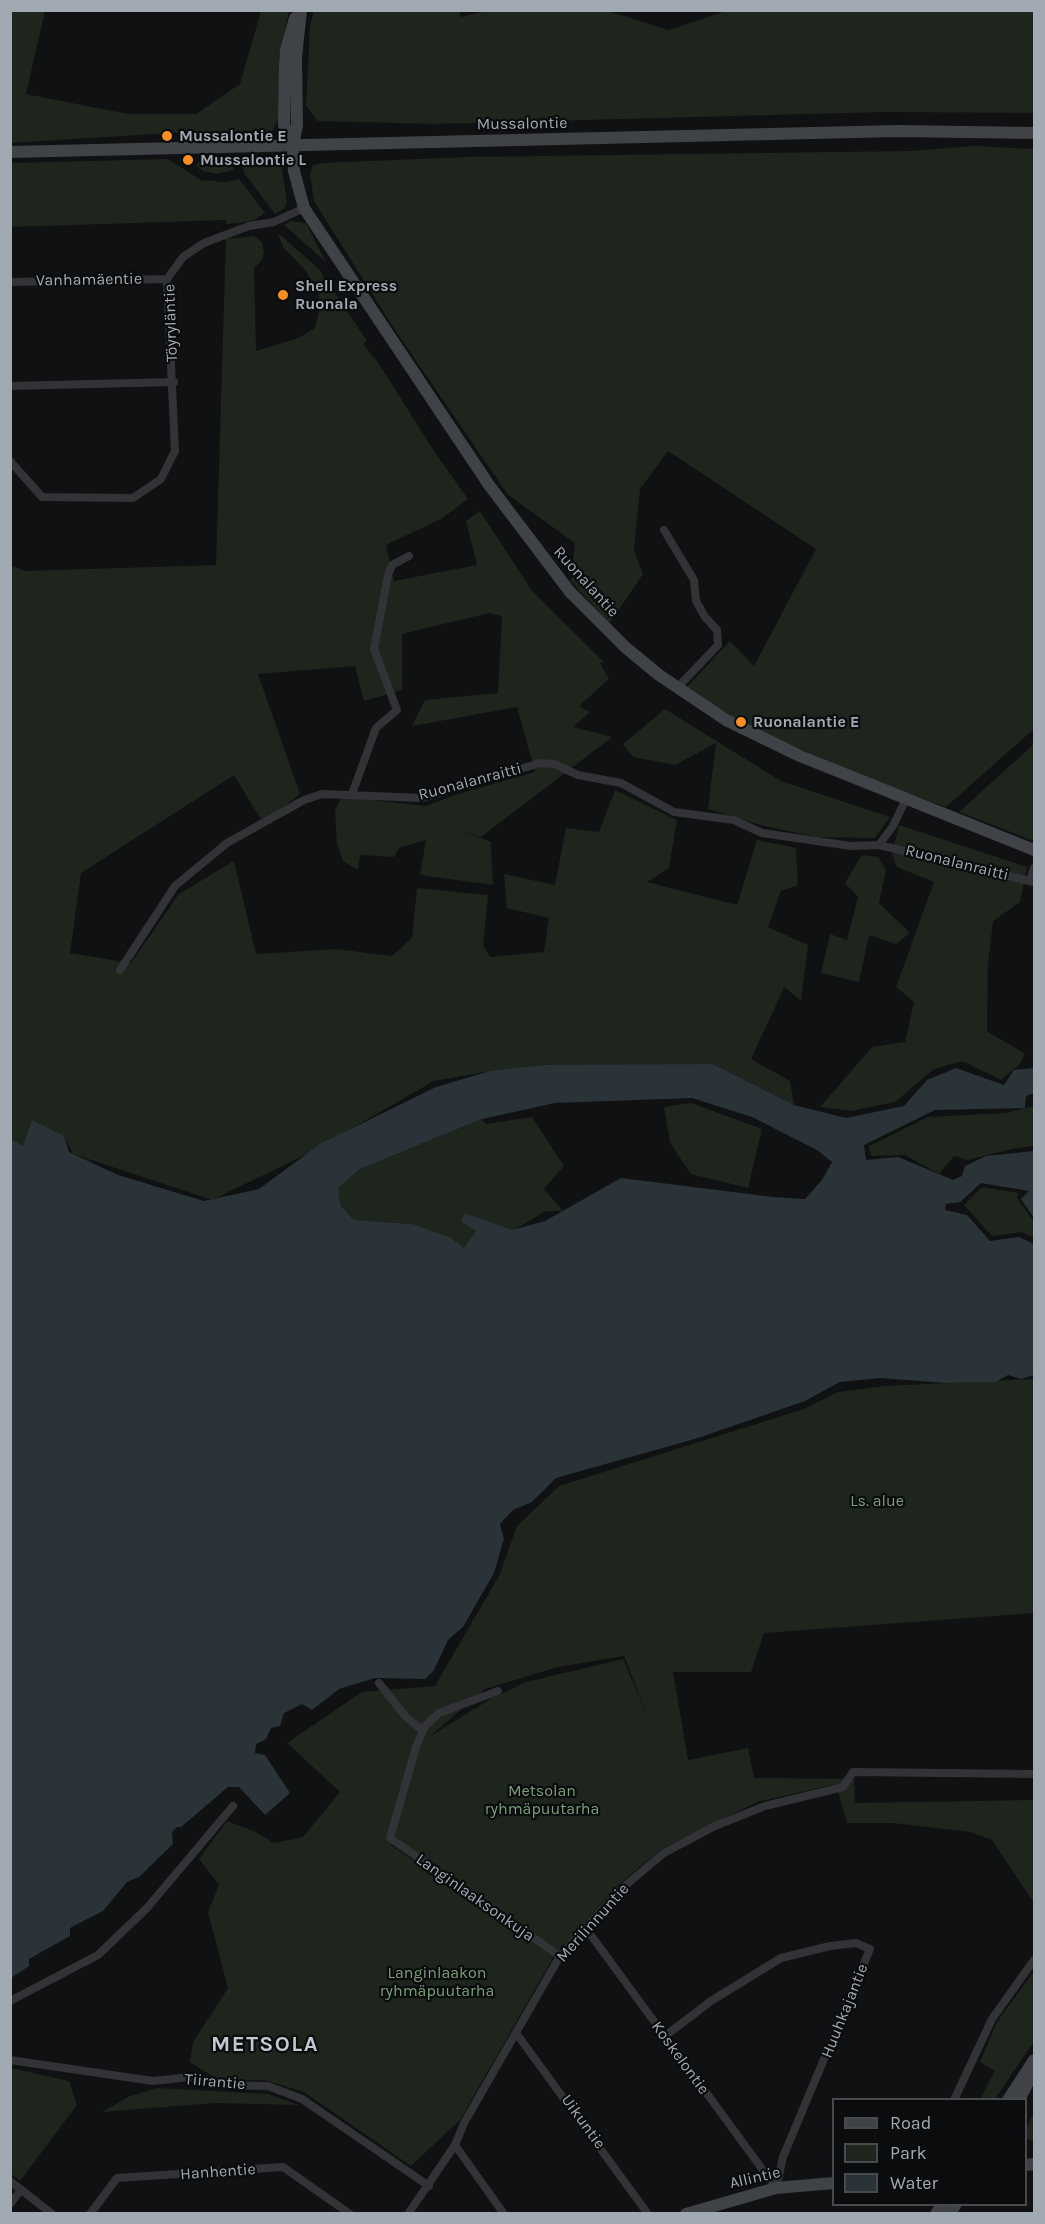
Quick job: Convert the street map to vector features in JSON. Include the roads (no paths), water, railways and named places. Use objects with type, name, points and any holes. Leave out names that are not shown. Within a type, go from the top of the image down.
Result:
[{"type":"street","name":"Ruonalantie","points":[[300,10],[296,57],[297,125],[293,146],[294,171],[304,208],[489,485],[551,570],[591,615],[677,688],[762,739],[1035,850]]},
{"type":"street","name":"Mussalontie","points":[[10,152],[885,132],[1035,133]]},
{"type":"street","name":"Töyryläntie","points":[[10,461],[42,496],[133,498],[161,479],[175,451],[174,382],[167,279],[183,257],[204,243],[249,226],[274,222],[304,208]]},
{"type":"street","name":"Vanhamäentie","points":[[10,282],[167,279]]},
{"type":"street","name":"Töyryläntie","points":[[10,386],[174,382]]},
{"type":"street","points":[[664,530],[694,580],[696,601],[705,617],[717,630],[718,645],[677,688]]},
{"type":"street","points":[[352,794],[376,728],[397,710],[374,649],[388,575],[392,565],[409,556]]},
{"type":"street","name":"Ruonalanraitti","points":[[120,970],[175,886],[227,843],[303,800],[322,794],[352,794],[396,799],[423,798],[540,763],[547,763],[578,775],[621,783],[674,812],[734,820],[762,833],[803,840],[851,846],[879,845],[1032,881]]},
{"type":"street","name":"Ruonalanraitti","points":[[879,845],[893,826],[906,799]]},
{"type":"street","points":[[1032,881],[1035,868]]},
{"type":"street","points":[[379,1683],[405,1716],[423,1731],[439,1713],[498,1691]]},
{"type":"street","name":"Langinlaaksonkuja","points":[[423,1731],[390,1838],[560,1956]]},
{"type":"street","name":"Merilinnuntie","points":[[408,2214],[455,2145],[464,2123],[560,1956],[620,1890],[664,1852],[715,1826],[765,1806],[843,1787],[853,1772],[1035,1774]]},
{"type":"street","points":[[10,2001],[98,1955],[147,1908],[232,1806]]},
{"type":"street","name":"Koskelontie","points":[[585,1927],[776,2188]]},
{"type":"street","name":"Huuhkajantie","points":[[665,2036],[711,2001],[782,1958],[830,1946],[855,1944],[870,1949],[783,2157],[776,2188]]},
{"type":"street","points":[[955,2098],[992,2019],[1035,1960]]},
{"type":"street","name":"Uikuntie","points":[[516,2032],[648,2214]]},
{"type":"street","name":"Tiirantie","points":[[10,2060],[153,2081],[189,2077],[219,2085],[268,2086],[302,2098],[429,2186]]},
{"type":"street","points":[[1009,2098],[1035,2060]]},
{"type":"street","points":[[1020,2098],[1035,2071]]},
{"type":"street","points":[[455,2145],[504,2214]]},
{"type":"street","name":"Hanhentie","points":[[90,2214],[117,2178],[283,2167],[350,2214]]},
{"type":"street","points":[[10,2181],[52,2214]]},
{"type":"street","name":"Allintie","points":[[686,2214],[776,2188],[832,2182]]},
{"type":"street","points":[[10,2204],[21,2190]]},
{"type":"water","points":[[713,1064],[794,1105],[846,1118],[904,1106],[927,1080],[956,1068],[1004,1085],[1014,1070],[1034,1068],[1034,1093],[1026,1096],[1025,1108],[935,1110],[864,1145],[866,1160],[898,1157],[953,1180],[962,1176],[965,1166],[986,1156],[1034,1151],[1034,1218],[1021,1199],[1029,1191],[981,1183],[960,1202],[946,1204],[945,1210],[967,1215],[990,1241],[1019,1237],[1034,1244],[1034,1375],[1021,1379],[1008,1375],[996,1382],[946,1383],[880,1378],[840,1382],[805,1401],[698,1438],[556,1478],[532,1502],[513,1510],[500,1524],[504,1539],[494,1573],[463,1627],[448,1640],[434,1670],[425,1679],[375,1678],[339,1689],[312,1710],[302,1704],[284,1713],[280,1726],[271,1728],[266,1739],[256,1744],[255,1753],[265,1755],[290,1793],[265,1815],[239,1787],[228,1787],[181,1827],[177,1827],[172,1832],[173,1844],[139,1877],[127,1882],[103,1911],[70,1928],[70,1936],[29,1959],[29,1966],[11,1978],[11,1139],[23,1146],[32,1120],[64,1136],[69,1152],[118,1175],[204,1201],[259,1189],[320,1144],[436,1087],[490,1071],[544,1065]],"holes":[[[692,1098],[752,1117],[817,1150],[832,1162],[822,1180],[805,1199],[621,1178],[545,1221],[512,1230],[465,1213],[461,1221],[476,1231],[464,1248],[450,1237],[413,1224],[354,1220],[341,1206],[338,1188],[360,1169],[482,1119],[555,1103]]]},
{"type":"place","name":"Mussalontie E","points":[[167,136]]},
{"type":"place","name":"Mussalontie L","points":[[188,160]]},
{"type":"place","name":"Shell Express Ruonala","points":[[283,295]]},
{"type":"place","name":"Ruonalantie E","points":[[741,722]]},
{"type":"district","name":"METSOLA","points":[[265,2045]]},
{"type":"park label","name":"Ls. alue","points":[[877,1501]]},
{"type":"park label","name":"Metsolan ryhmäpuutarha","points":[[542,1800]]},
{"type":"park label","name":"Langinlaakon ryhmäpuutarha","points":[[437,1982]]}]
